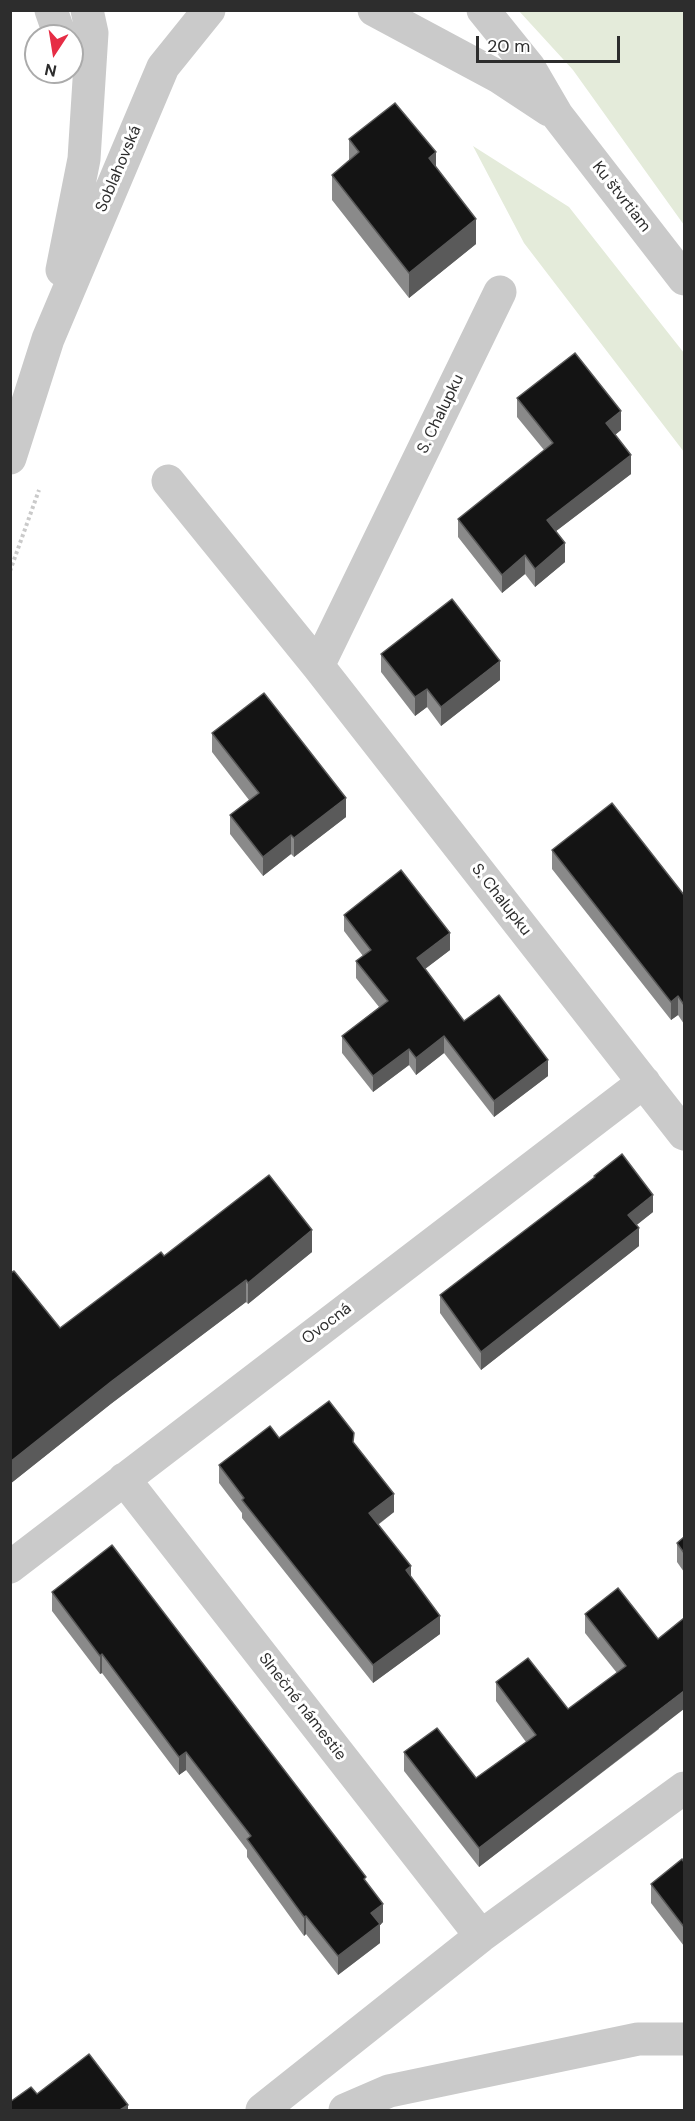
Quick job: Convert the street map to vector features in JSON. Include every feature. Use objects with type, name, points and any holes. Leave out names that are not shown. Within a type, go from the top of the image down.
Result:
[{"type":"street","name":"Soblahovská","points":[[48,339],[84,159],[92,33],[87,10]]},
{"type":"street","name":"Soblahovská","points":[[10,458],[48,339],[163,67],[209,10]]},
{"type":"street","name":"Ku štvrtiam","points":[[374,10],[500,77],[557,115]]},
{"type":"street","name":"Ku štvrtiam","points":[[483,10],[528,67],[557,115],[684,279]]},
{"type":"street","name":"Soblahovská","points":[[71,84],[84,159]]},
{"type":"street","name":"S. Chalupku","points":[[318,666],[500,292]]},
{"type":"street","name":"S. Chalupku","points":[[168,481],[318,666],[684,1134]]},
{"type":"street","name":"Ovocná","points":[[10,1567],[644,1082]]},
{"type":"street","name":"Slnečné námestie","points":[[124,1479],[481,1936]]},
{"type":"street","points":[[262,2110],[481,1936],[684,1788]]},
{"type":"street","points":[[345,2110],[400,2088],[638,2039],[684,2039]]},
{"type":"green space","points":[[519,11],[684,11],[684,225],[573,70]]},
{"type":"green space","points":[[473,146],[569,207],[684,353],[684,452],[524,243]]},
{"type":"building","points":[[395,103],[436,152],[429,158],[476,219],[409,273],[332,175],[359,152],[349,139]]},
{"type":"building","points":[[575,353],[621,411],[606,423],[631,455],[547,520],[565,543],[535,569],[525,555],[502,575],[458,519],[553,443],[517,398]]},
{"type":"building","points":[[452,599],[500,661],[441,707],[427,689],[415,697],[381,654]]},
{"type":"building","points":[[264,693],[346,798],[294,838],[291,835],[263,857],[230,815],[259,793],[212,733]]},
{"type":"building","points":[[612,803],[684,895],[684,1005],[678,996],[671,1002],[552,850]]},
{"type":"building","points":[[401,870],[450,933],[417,958],[464,1021],[499,995],[548,1060],[494,1101],[444,1036],[416,1058],[409,1049],[373,1076],[342,1036],[388,1001],[356,961],[371,950],[344,915]]},
{"type":"building","points":[[622,1154],[653,1195],[628,1215],[639,1228],[481,1352],[440,1295]]},
{"type":"building","points":[[269,1175],[312,1230],[248,1283],[246,1280],[112,1381],[10,1462],[10,1273],[14,1271],[60,1328],[161,1252],[164,1256]]},
{"type":"building","points":[[329,1401],[354,1433],[353,1442],[394,1494],[369,1513],[411,1566],[406,1570],[440,1616],[373,1665],[242,1500],[244,1498],[219,1465],[270,1426],[279,1438]]},
{"type":"building","points":[[684,1537],[684,1553],[677,1543]]},
{"type":"building","points":[[112,1545],[366,1877],[364,1879],[383,1904],[371,1913],[380,1924],[338,1956],[306,1916],[304,1917],[247,1839],[251,1836],[186,1752],[179,1757],[102,1654],[100,1656],[52,1592]]},
{"type":"building","points":[[618,1588],[658,1639],[684,1618],[684,1691],[479,1848],[404,1752],[437,1728],[476,1778],[536,1735],[496,1682],[528,1658],[568,1709],[626,1666],[585,1614]]},
{"type":"building","points":[[682,1859],[684,1862],[684,1927],[651,1884]]},
{"type":"building","points":[[89,2054],[128,2105],[120,2110],[10,2110],[10,2102],[31,2087],[37,2094]]}]
